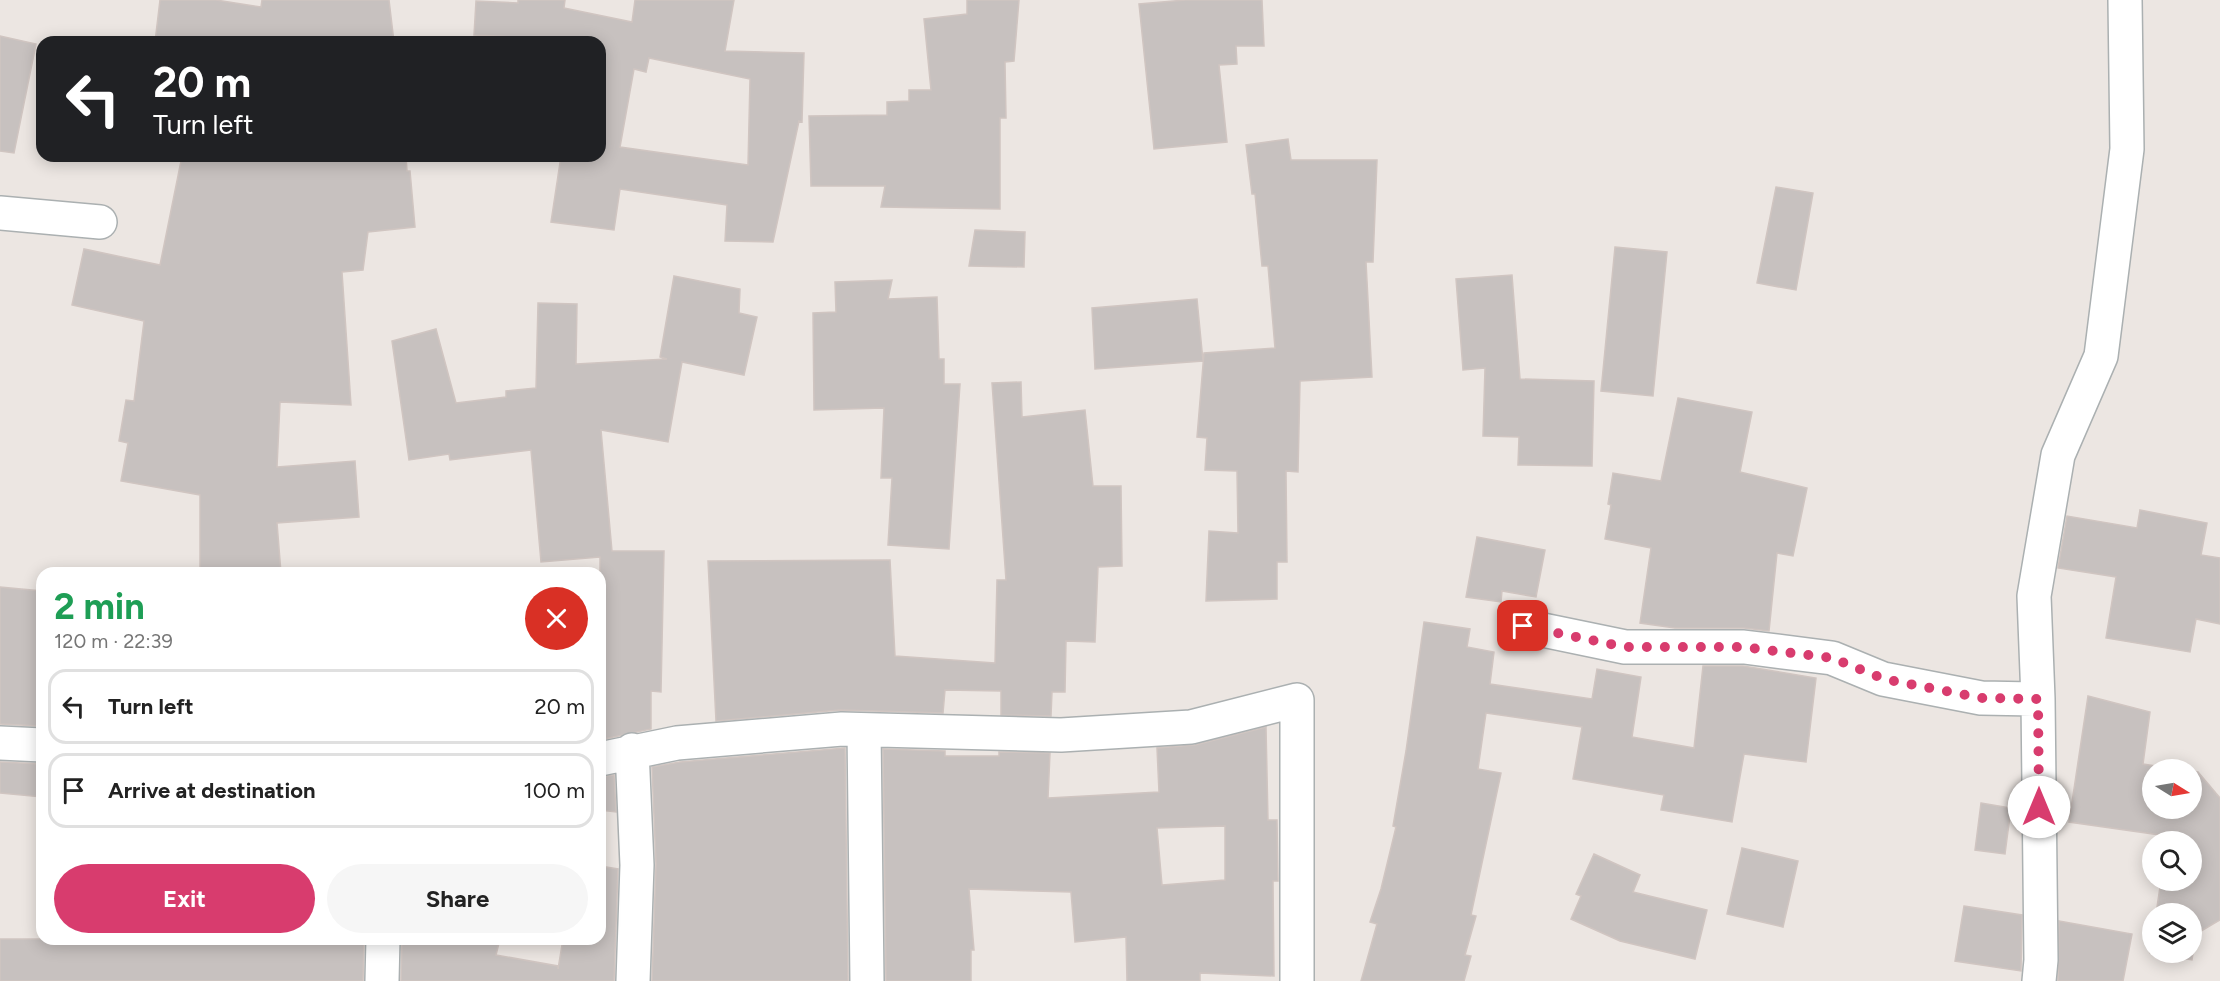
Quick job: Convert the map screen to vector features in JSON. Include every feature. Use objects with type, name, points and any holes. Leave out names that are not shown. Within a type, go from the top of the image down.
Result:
[{"type":"street","points":[[2039,981],[2041,960],[2038,699],[2034,596],[2058,454],[2101,356],[2103,344],[2127,148],[2126,0]]},
{"type":"street","points":[[0,213],[100,222]]},
{"type":"street","points":[[1523,626],[1625,647],[1743,647],[1832,658],[1884,679],[1981,698],[2038,699]]},
{"type":"street","points":[[606,757],[632,750],[689,742],[842,729],[1061,735],[1191,727],[1297,700],[1297,981]]},
{"type":"street","points":[[864,730],[867,981]]},
{"type":"street","points":[[0,743],[36,745]]},
{"type":"street","points":[[632,750],[637,865],[633,981]]},
{"type":"street","points":[[382,981],[383,945]]},
{"type":"building","points":[[160,0],[216,0],[261,7],[262,0],[389,0],[393,36],[156,36]]},
{"type":"building","points":[[518,0],[565,0],[564,8],[632,22],[635,0],[734,0],[725,51],[804,53],[802,122],[799,121],[773,242],[725,241],[727,205],[620,189],[614,230],[551,222],[560,162],[606,162],[606,36],[474,35],[476,1],[518,3]],"holes":[[[649,58],[750,79],[748,165],[620,147],[634,69],[646,72]]]},
{"type":"building","points":[[967,0],[1019,0],[1014,61],[1005,62],[1006,118],[1000,118],[1000,209],[881,207],[885,186],[811,186],[809,116],[887,115],[887,102],[909,101],[909,90],[931,90],[924,19],[967,14]]},
{"type":"building","points":[[1185,0],[1262,0],[1264,46],[1236,46],[1237,64],[1219,65],[1227,142],[1154,149],[1139,4]]},
{"type":"building","points":[[0,36],[36,44],[14,153],[0,151]]},
{"type":"building","points":[[1288,139],[1291,160],[1377,160],[1373,262],[1366,262],[1372,377],[1300,381],[1298,472],[1286,471],[1287,562],[1277,562],[1277,599],[1206,601],[1209,531],[1238,533],[1237,471],[1205,470],[1207,438],[1197,437],[1204,353],[1275,348],[1268,266],[1262,266],[1255,194],[1252,194],[1246,145]]},
{"type":"building","points":[[181,162],[406,162],[407,171],[410,171],[415,227],[368,232],[363,270],[342,272],[351,405],[280,402],[277,467],[355,461],[359,517],[277,523],[281,567],[200,567],[200,495],[121,481],[128,443],[119,441],[126,400],[134,401],[144,321],[72,305],[84,249],[160,265]]},
{"type":"building","points":[[1776,187],[1813,193],[1796,290],[1757,283]]},
{"type":"building","points":[[975,230],[1025,232],[1024,267],[969,266]]},
{"type":"building","points":[[1615,247],[1667,252],[1653,396],[1601,391]]},
{"type":"building","points":[[1512,275],[1520,379],[1594,381],[1592,466],[1518,465],[1519,437],[1483,436],[1485,368],[1463,370],[1456,279]]},
{"type":"building","points":[[674,276],[740,289],[739,313],[757,317],[744,375],[682,362],[668,442],[601,430],[612,551],[664,551],[661,692],[651,691],[651,729],[606,739],[606,567],[600,567],[600,557],[541,562],[531,450],[450,460],[449,454],[409,460],[392,341],[436,329],[456,403],[506,397],[506,391],[536,388],[538,303],[577,304],[576,364],[667,359],[660,357]]},
{"type":"building","points":[[892,280],[888,299],[937,297],[939,359],[944,359],[944,384],[960,384],[949,549],[888,545],[892,478],[881,478],[884,408],[814,410],[813,313],[836,312],[835,282]]},
{"type":"building","points":[[1197,299],[1203,361],[1095,369],[1092,308]]},
{"type":"building","points":[[1021,382],[1022,417],[1085,410],[1093,486],[1121,486],[1122,566],[1098,567],[1095,642],[1066,641],[1065,692],[1052,692],[1051,716],[1001,715],[1001,691],[945,690],[943,713],[840,710],[716,721],[708,561],[890,560],[895,656],[995,663],[997,580],[1006,580],[992,383]]},
{"type":"building","points":[[1678,398],[1752,412],[1740,472],[1807,488],[1793,556],[1777,553],[1769,631],[1744,628],[1675,628],[1640,623],[1651,548],[1605,539],[1611,505],[1608,504],[1613,473],[1661,481]]},
{"type":"building","points":[[2140,510],[2207,523],[2201,555],[2220,558],[2220,624],[2196,619],[2190,652],[2106,638],[2116,577],[2058,568],[2067,516],[2137,528]]},
{"type":"building","points":[[1477,537],[1545,550],[1536,597],[1502,591],[1501,602],[1466,597]]},
{"type":"building","points":[[0,587],[36,590],[36,726],[0,724]]},
{"type":"building","points":[[1424,622],[1470,629],[1467,647],[1494,652],[1490,684],[1592,699],[1597,669],[1641,677],[1632,737],[1694,748],[1703,666],[1743,666],[1816,678],[1806,762],[1744,754],[1732,822],[1661,810],[1664,795],[1573,779],[1582,727],[1486,713],[1478,769],[1501,773],[1471,915],[1476,916],[1465,955],[1471,956],[1464,981],[1361,981],[1377,924],[1370,922],[1381,889],[1396,827],[1393,826]]},
{"type":"building","points":[[2088,696],[2150,712],[2142,759],[2142,819],[2202,819],[2202,777],[2220,798],[2220,920],[2202,930],[2202,903],[2158,903],[2159,891],[2202,891],[2202,831],[2142,832],[2069,822]]},
{"type":"building","points":[[1266,727],[1268,820],[1277,820],[1278,881],[1273,881],[1274,976],[1200,973],[1200,981],[1127,981],[1126,937],[1075,942],[1071,892],[969,889],[974,950],[971,950],[971,981],[886,981],[883,749],[945,751],[945,756],[999,756],[999,752],[1050,753],[1048,798],[1159,792],[1157,748],[1195,745]],"holes":[[[1225,826],[1225,880],[1162,885],[1157,828]]]},
{"type":"building","points":[[845,748],[848,981],[652,981],[656,864],[652,767],[680,762]]},
{"type":"building","points":[[0,762],[36,764],[36,796],[0,793]]},
{"type":"building","points":[[614,775],[616,812],[606,811],[606,776]]},
{"type":"building","points":[[1981,803],[2011,808],[2005,854],[1975,850]]},
{"type":"building","points":[[1742,848],[1798,861],[1783,927],[1727,914]]},
{"type":"building","points":[[1594,854],[1640,875],[1633,892],[1707,910],[1695,959],[1620,941],[1571,919],[1581,896],[1576,894]]},
{"type":"building","points":[[606,867],[618,869],[614,981],[401,981],[402,945],[498,945],[496,955],[558,966],[558,969],[562,945],[606,945]]},
{"type":"building","points":[[1964,906],[2022,915],[2021,971],[1955,961]]},
{"type":"building","points":[[2059,921],[2132,934],[2123,981],[2058,981]]},
{"type":"building","points":[[0,939],[36,939],[36,945],[364,945],[363,981],[0,981]]},
{"type":"route","points":[[1523,626],[1625,647],[1743,647],[1832,658],[1884,679],[1981,698],[2038,699],[2039,807]]}]
